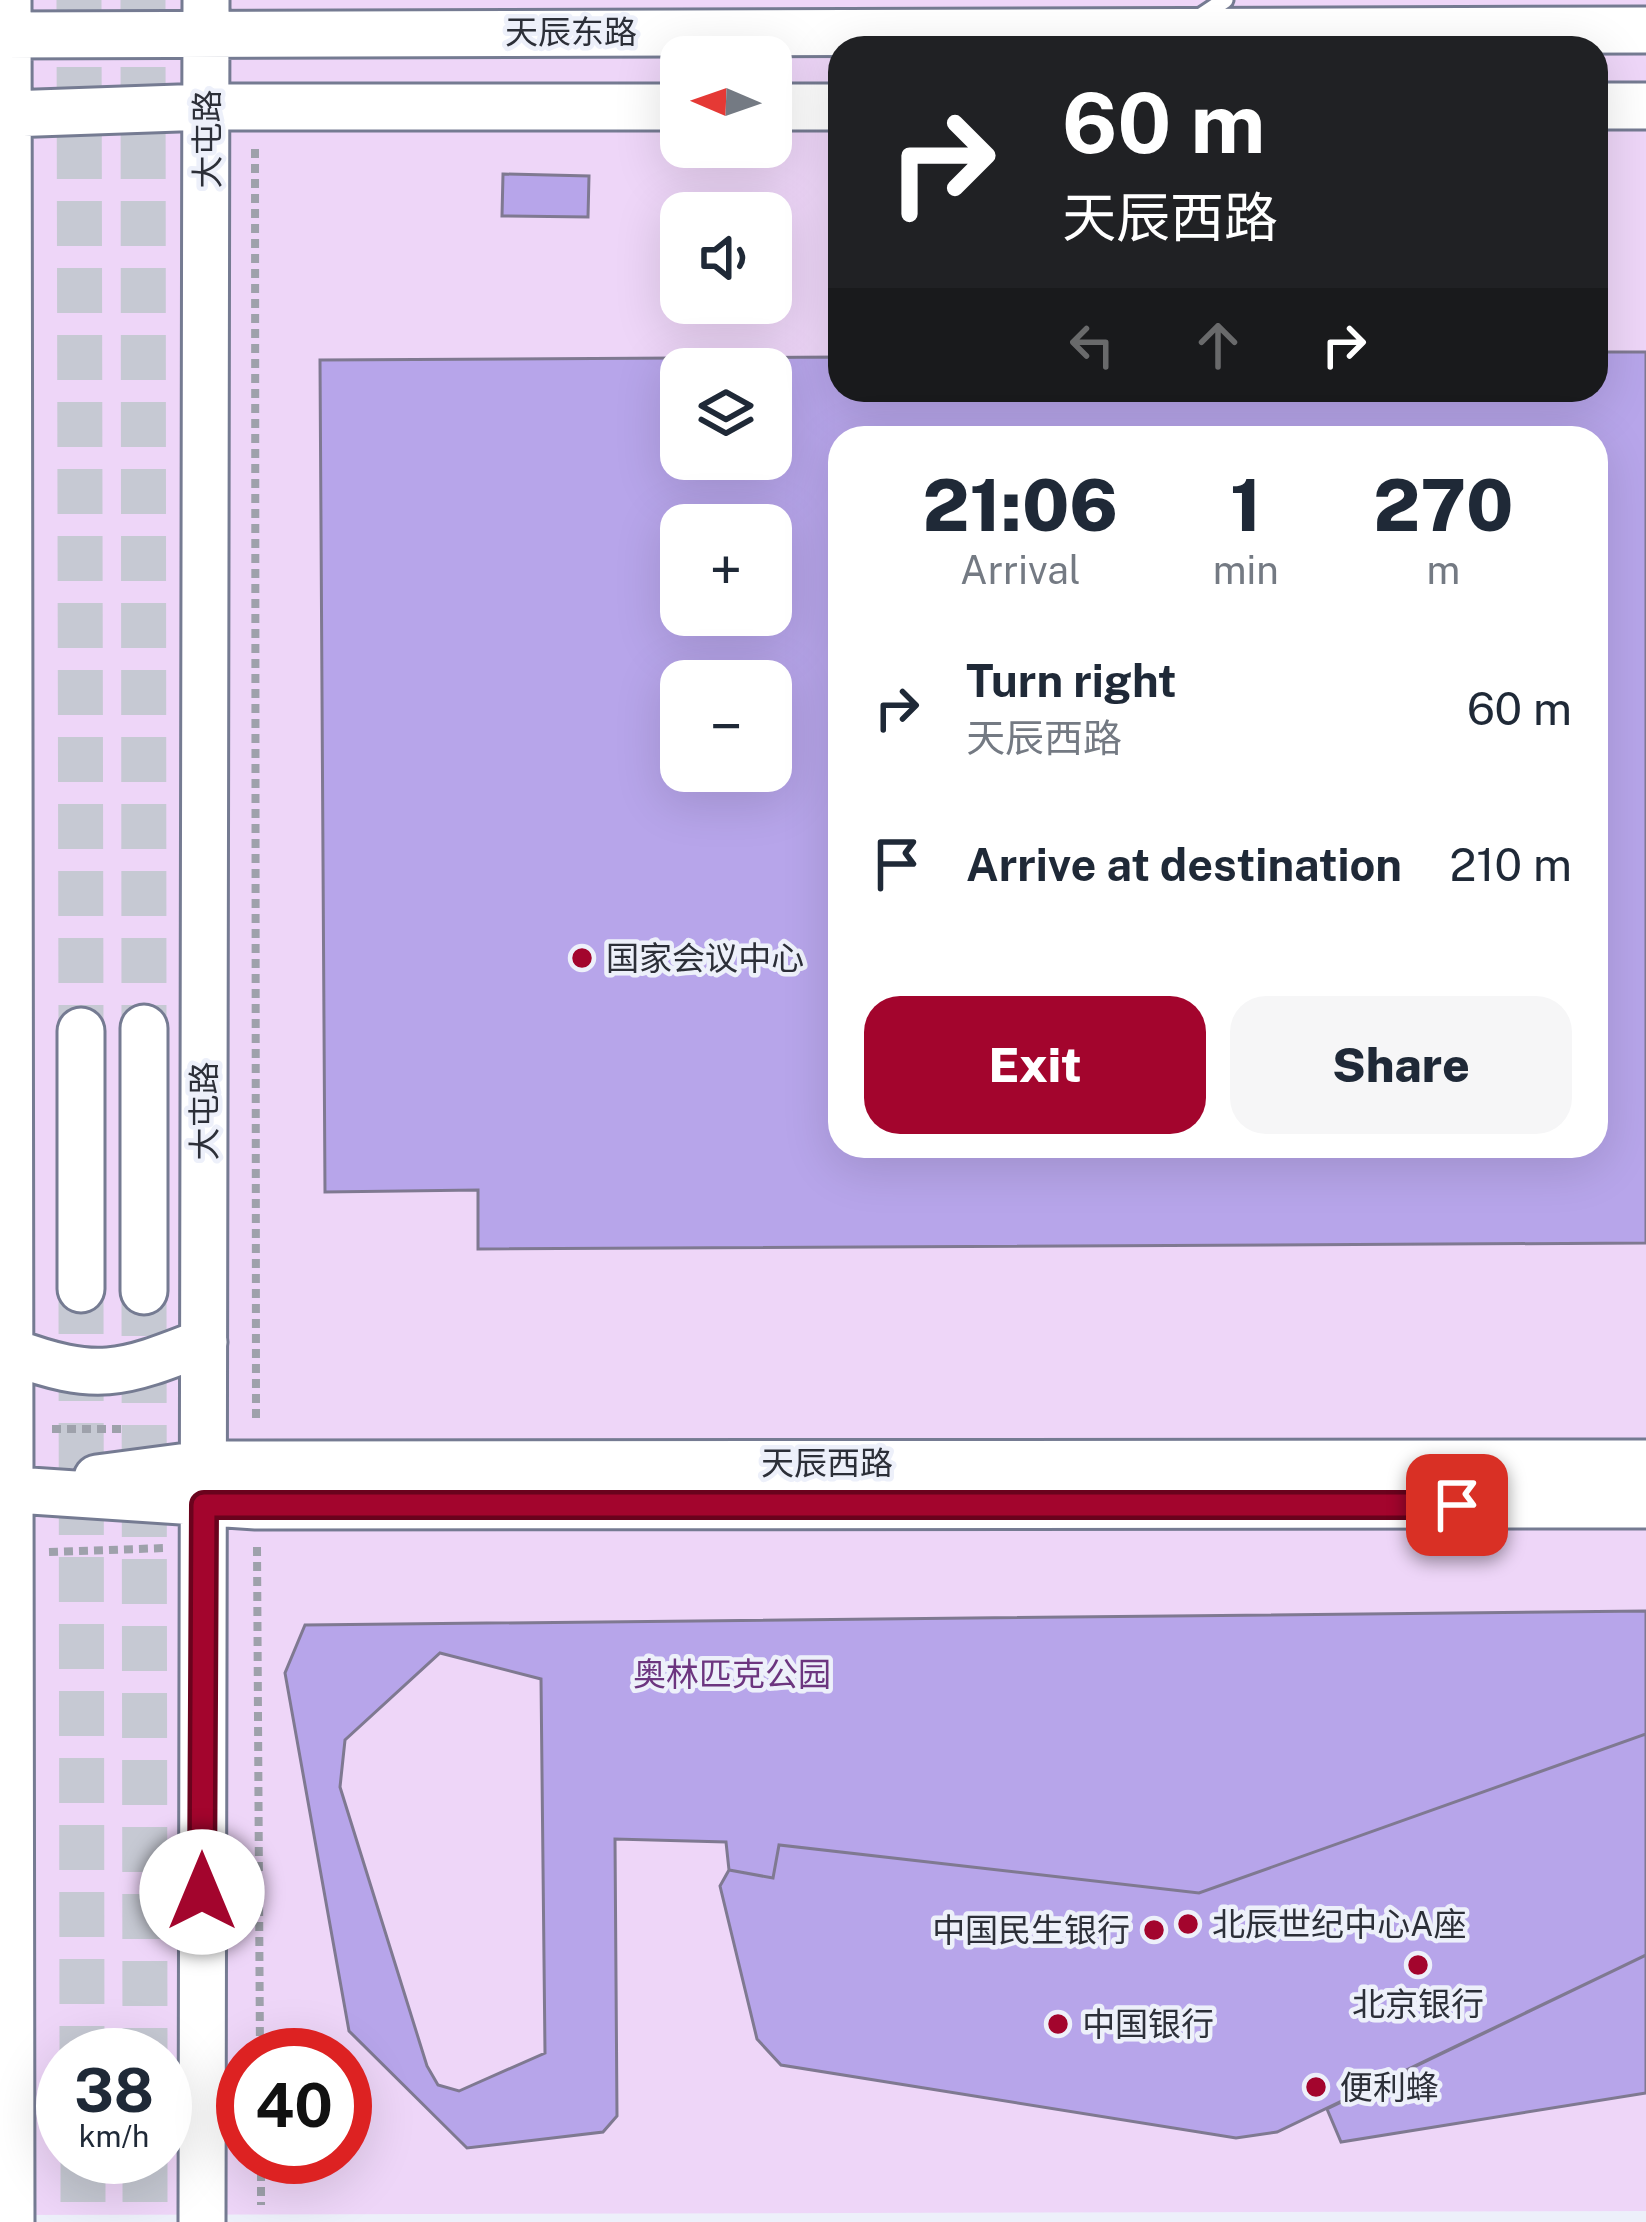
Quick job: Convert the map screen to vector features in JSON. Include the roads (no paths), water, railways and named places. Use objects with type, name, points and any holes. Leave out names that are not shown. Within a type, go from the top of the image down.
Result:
[{"type":"street","name":"天辰东路","points":[[5,23],[206,16],[1175,31],[1646,30]]},
{"type":"street","name":"大屯路","points":[[202,2222],[206,16]]},
{"type":"street","points":[[5,23],[10,1352],[5,1489],[11,2222]]},
{"type":"street","points":[[792,107],[828,106]]},
{"type":"street","points":[[1608,106],[1646,106]]},
{"type":"street","points":[[4,117],[207,107],[660,107]]},
{"type":"street","name":"大屯路","points":[[144,1028],[144,1291]]},
{"type":"street","points":[[81,1031],[81,1289]]},
{"type":"street","points":[[10,1352],[68,1372],[127,1372],[203,1342]]},
{"type":"street","name":"天辰西路","points":[[256,1485],[1646,1462]]},
{"type":"street","name":"天辰西路","points":[[5,1489],[256,1485],[1646,1505]]},
{"type":"lane","points":[[1175,31],[1225,0]]},
{"type":"tunnel","points":[[79,0],[81,1031]]},
{"type":"tunnel","points":[[143,0],[144,1028]]},
{"type":"tunnel","points":[[81,1289],[82,2028]]},
{"type":"tunnel","points":[[144,1291],[145,2028]]},
{"type":"tunnel","points":[[83,2184],[83,2222]]},
{"type":"tunnel","points":[[145,2184],[145,2222]]},
{"type":"place","name":"国家会议中心","points":[[582,958]]},
{"type":"place","name":"北辰世纪中心A座","points":[[1188,1924]]},
{"type":"place","name":"中国民生银行","points":[[1154,1930]]},
{"type":"place","name":"北京银行","points":[[1418,1965]]},
{"type":"place","name":"中国银行","points":[[1058,2024]]},
{"type":"place","name":"便利蜂","points":[[1316,2087]]},
{"type":"park label","name":"奥林匹克公园","points":[[732,1674]]}]
